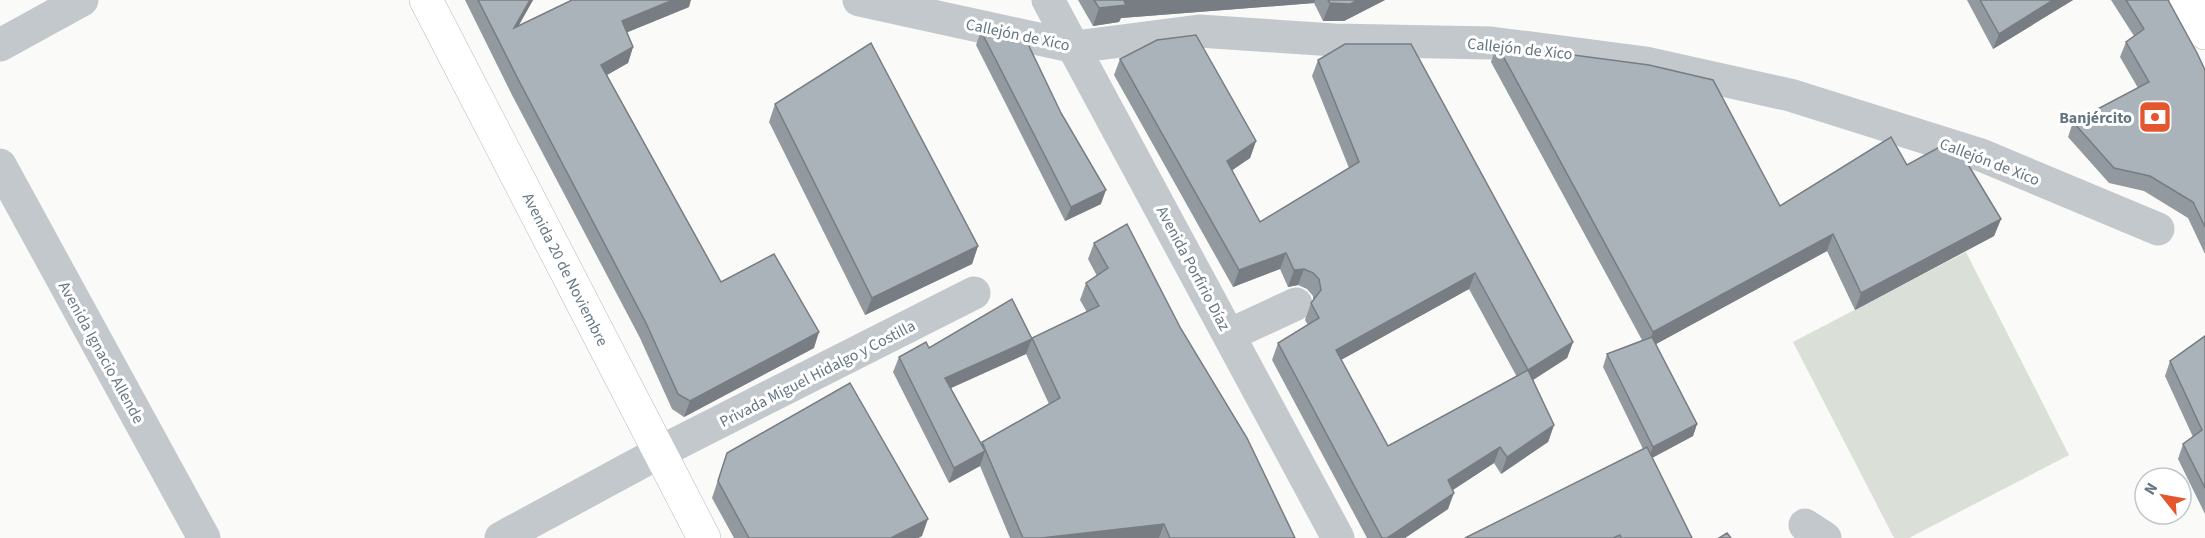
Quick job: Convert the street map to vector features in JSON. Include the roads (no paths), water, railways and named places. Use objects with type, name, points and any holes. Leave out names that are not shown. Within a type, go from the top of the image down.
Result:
[{"type":"main road","name":"Avenida 20 de Noviembre","points":[[426,0],[704,538]]},
{"type":"main road","points":[[2186,0],[2205,33]]},
{"type":"street","points":[[0,45],[82,0]]},
{"type":"street","name":"Callejón de Xico","points":[[859,0],[1075,47],[1199,31],[1334,40],[1491,43],[1646,63],[1790,95],[1981,155],[2158,229]]},
{"type":"street","name":"Avenida Porfirio Díaz","points":[[1048,0],[1338,538]]},
{"type":"street","name":"Avenida Ignacio Allende","points":[[0,165],[204,538]]},
{"type":"street","name":"Privada Miguel Hidalgo y Costilla","points":[[501,538],[660,452],[974,294]]},
{"type":"street","points":[[1229,335],[1296,303]]},
{"type":"place","name":"Banjército","points":[[2155,117]]}]
